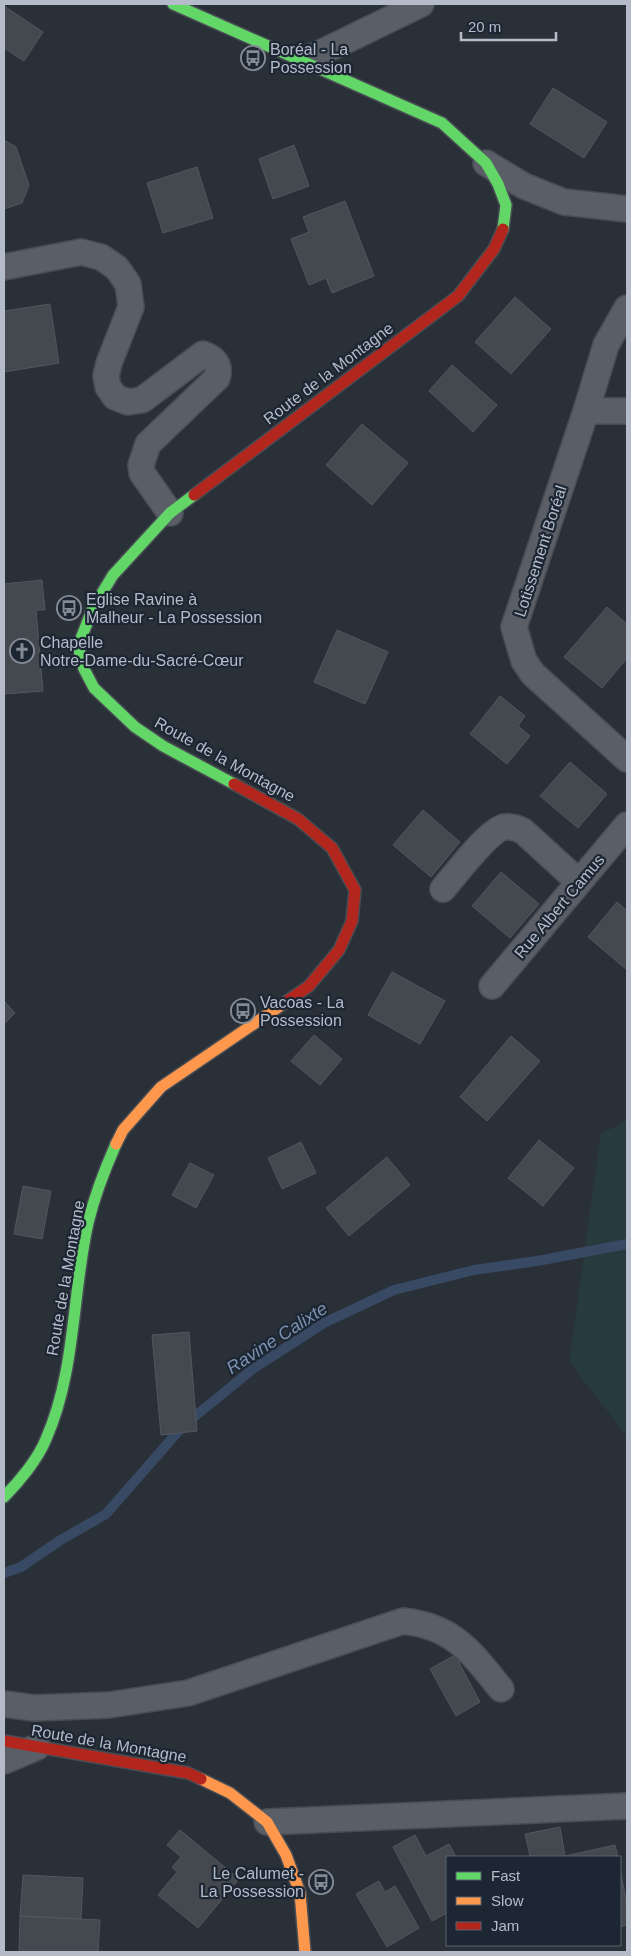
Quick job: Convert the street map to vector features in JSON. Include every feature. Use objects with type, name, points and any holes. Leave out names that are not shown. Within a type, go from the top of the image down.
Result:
[{"type":"main road","name":"Route de la Montagne","points":[[4,1497],[18,1484],[46,1440],[63,1392],[88,1224],[99,1182],[123,1130],[161,1087],[309,986],[339,950],[352,922],[355,890],[332,848],[298,819],[164,746],[134,727],[94,688],[84,669],[78,646],[93,608],[113,575],[170,513],[458,296],[494,250],[503,228],[506,205],[486,163],[442,122],[174,4]]},
{"type":"main road","name":"Route de la Montagne","points":[[4,1741],[188,1773],[230,1793],[267,1822],[286,1855],[300,1893],[305,1952]]},
{"type":"street","points":[[304,61],[421,4]]},
{"type":"street","points":[[486,163],[524,186],[564,202],[627,208]]},
{"type":"street","points":[[4,267],[81,252],[101,257],[117,268],[128,284],[131,307],[109,363],[106,376],[108,386],[115,397],[128,402],[142,400],[203,354],[211,356],[216,362],[219,368],[217,378],[148,444],[142,458],[142,473],[170,513]]},
{"type":"street","name":"Lotissement Boréal","points":[[627,308],[606,345],[514,627],[524,661],[533,674],[627,759]]},
{"type":"street","points":[[586,411],[627,411]]},
{"type":"street","name":"Rue Albert Camus","points":[[492,986],[627,825]]},
{"type":"street","points":[[443,889],[492,833],[504,827],[514,827],[524,831],[579,882]]},
{"type":"street","points":[[4,1704],[34,1708],[110,1704],[188,1692],[403,1621],[424,1623],[447,1634],[473,1655],[501,1689]]},
{"type":"street","points":[[4,1761],[38,1747]]},
{"type":"street","points":[[267,1822],[627,1806]]},
{"type":"green space","points":[[627,1120],[627,1436],[569,1362],[601,1134]]},
{"type":"building","points":[[4,6],[43,32],[24,61],[4,48]]},
{"type":"building","points":[[553,88],[607,122],[584,158],[530,124]]},
{"type":"building","points":[[4,140],[16,147],[29,185],[22,203],[4,209]]},
{"type":"building","points":[[294,145],[309,186],[273,199],[259,159]]},
{"type":"building","points":[[197,167],[213,218],[163,233],[147,183]]},
{"type":"building","points":[[345,201],[374,276],[332,293],[326,278],[309,285],[291,239],[309,232],[303,217]]},
{"type":"building","points":[[515,297],[551,329],[511,374],[475,342]]},
{"type":"building","points":[[50,304],[59,363],[4,372],[4,311]]},
{"type":"building","points":[[452,365],[497,405],[473,432],[429,391]]},
{"type":"building","points":[[362,424],[408,463],[372,505],[326,465]]},
{"type":"building","name":"Chapelle Notre-Dame-du-Sacré-Cœur","points":[[42,580],[45,610],[36,610],[43,691],[4,694],[4,584]]},
{"type":"building","points":[[607,607],[627,624],[627,658],[602,688],[564,657]]},
{"type":"building","points":[[337,630],[388,652],[365,704],[314,682]]},
{"type":"building","points":[[500,696],[525,716],[518,726],[530,736],[507,764],[470,734]]},
{"type":"building","points":[[570,762],[607,794],[578,828],[540,796]]},
{"type":"building","points":[[423,810],[460,842],[431,877],[393,845]]},
{"type":"building","points":[[501,872],[539,904],[510,938],[472,906]]},
{"type":"building","points":[[617,902],[627,911],[626,969],[588,937]]},
{"type":"building","points":[[392,972],[445,1001],[420,1044],[368,1015]]},
{"type":"building","points":[[4,1001],[15,1013],[4,1024]]},
{"type":"building","points":[[314,1035],[342,1059],[320,1085],[291,1061]]},
{"type":"building","points":[[511,1036],[540,1061],[487,1121],[460,1097]]},
{"type":"building","points":[[539,1140],[574,1168],[543,1206],[508,1178]]},
{"type":"building","points":[[301,1142],[316,1173],[282,1189],[268,1158]]},
{"type":"building","points":[[387,1157],[410,1185],[349,1236],[326,1208]]},
{"type":"building","points":[[190,1163],[214,1175],[196,1208],[172,1195]]},
{"type":"building","points":[[23,1186],[51,1191],[42,1239],[14,1234]]},
{"type":"building","points":[[189,1332],[197,1431],[161,1435],[152,1335]]},
{"type":"building","points":[[455,1655],[480,1702],[456,1716],[430,1669]]},
{"type":"building","points":[[560,1827],[565,1856],[530,1856],[525,1834]]},
{"type":"building","points":[[180,1830],[239,1879],[198,1928],[158,1895],[177,1872],[172,1867],[181,1857],[167,1845]]},
{"type":"building","points":[[415,1835],[426,1856],[449,1844],[455,1856],[446,1856],[446,1914],[432,1921],[393,1847]]},
{"type":"building","points":[[615,1845],[618,1856],[565,1856]]},
{"type":"building","points":[[621,1873],[627,1906],[627,1925],[621,1927]]},
{"type":"building","points":[[23,1875],[83,1878],[81,1919],[20,1916]]},
{"type":"building","points":[[379,1881],[385,1892],[395,1886],[419,1928],[387,1947],[356,1894]]},
{"type":"building","points":[[20,1916],[100,1920],[98,1952],[19,1952]]},
{"type":"waterway","name":"Ravine Calixte","points":[[4,1573],[21,1567],[59,1541],[106,1514],[183,1426],[254,1368],[324,1323],[394,1290],[474,1270],[537,1261],[627,1244]]},
{"type":"traffic: fast","points":[[173,4],[442,123],[486,163],[498,184],[506,205],[503,229]]},
{"type":"traffic: fast","points":[[194,495],[170,513],[113,575],[93,608],[78,646],[84,669],[94,688],[135,727],[163,746],[234,784]]},
{"type":"traffic: fast","points":[[4,1497],[22,1477],[38,1454],[56,1413],[68,1359],[88,1223],[100,1183],[116,1144]]},
{"type":"traffic: slow","points":[[116,1144],[123,1130],[161,1087],[286,1002]]},
{"type":"traffic: slow","points":[[201,1779],[230,1793],[267,1822],[286,1855],[300,1893],[305,1952]]},
{"type":"traffic: jam","points":[[194,495],[458,296],[494,249],[503,229]]},
{"type":"traffic: jam","points":[[234,784],[298,819],[332,848],[355,890],[352,921],[339,950],[309,986],[286,1002]]},
{"type":"traffic: jam","points":[[4,1741],[188,1773],[201,1779]]},
{"type":"place","name":"Boréal - La Possession","points":[[253,58]]},
{"type":"place","name":"Eglise Ravine à Malheur - La Possession","points":[[69,608]]},
{"type":"place","name":"Chapelle Notre-Dame-du-Sacré-Cœur","points":[[22,651]]},
{"type":"place","name":"Vacoas - La Possession","points":[[243,1011]]},
{"type":"place","name":"Le Calumet - La Possession","points":[[321,1882]]}]
